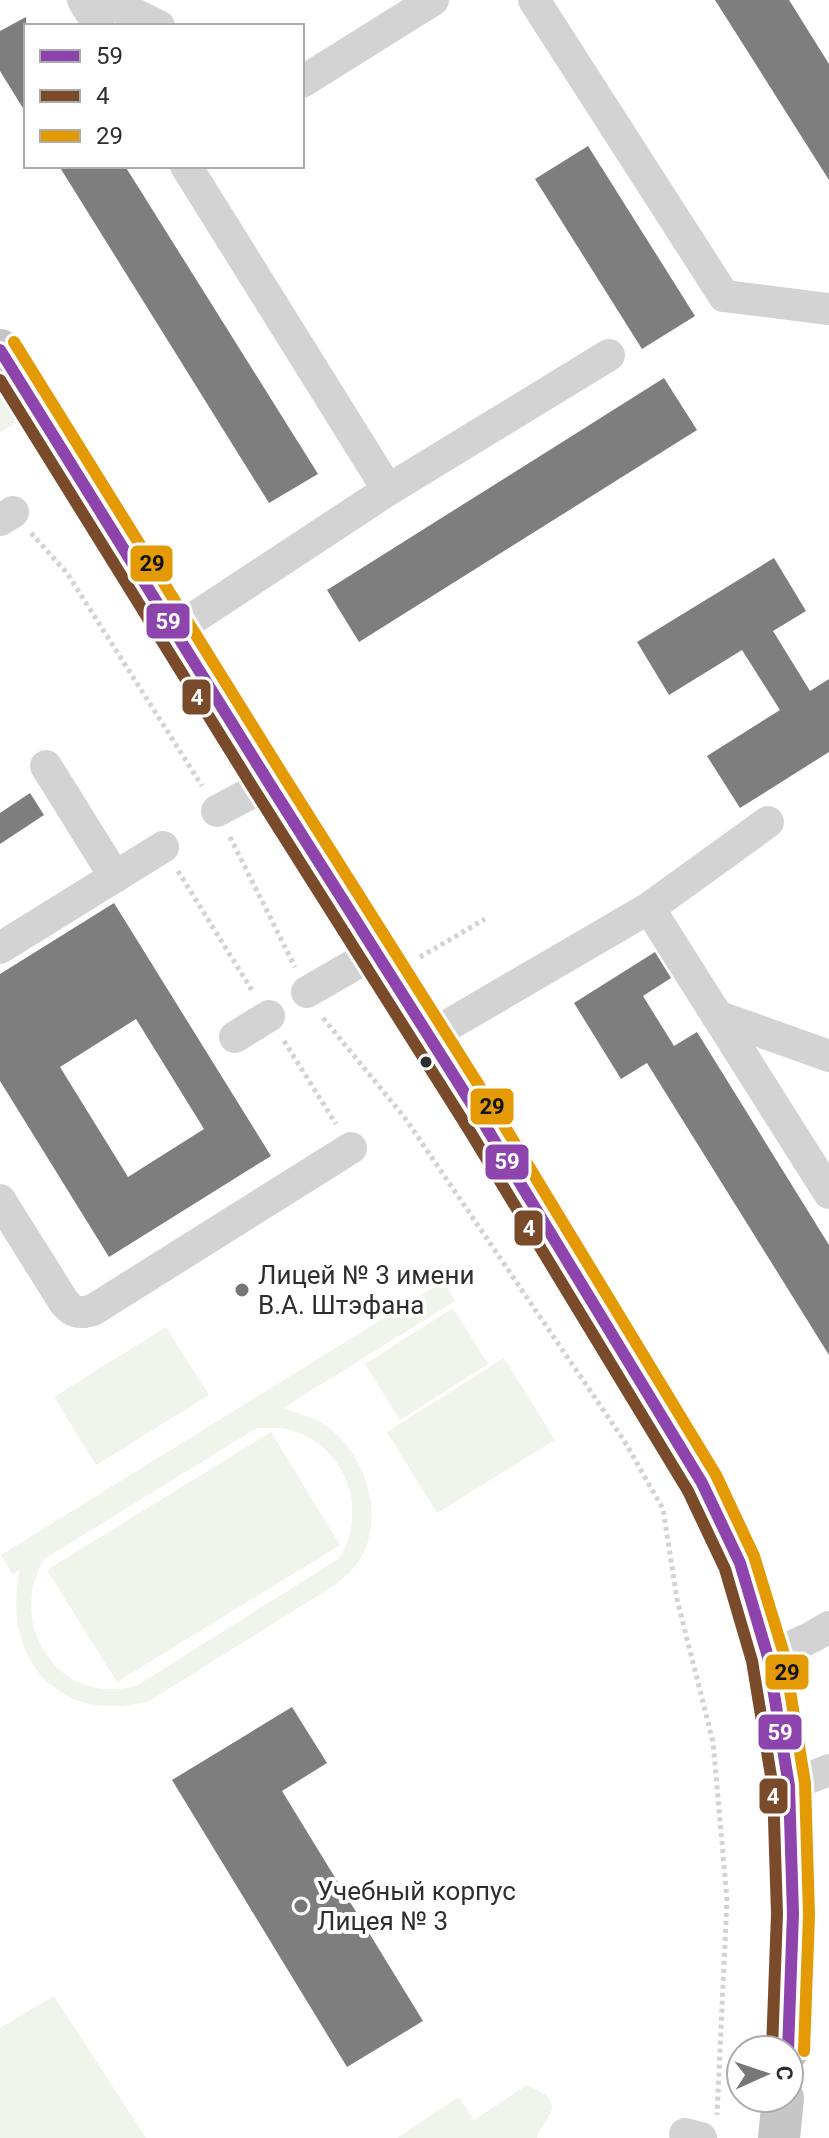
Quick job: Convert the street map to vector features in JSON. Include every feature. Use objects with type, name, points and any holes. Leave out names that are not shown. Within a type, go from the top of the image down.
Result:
[{"type":"main road","points":[[0,350],[269,783],[394,957],[428,1037],[702,1483],[740,1563],[768,1657],[789,1786],[793,1914],[789,2034]]},
{"type":"main road","points":[[779,2138],[781,2114]]},
{"type":"street","points":[[83,0],[98,24]]},
{"type":"street","points":[[106,0],[155,24]]},
{"type":"street","points":[[304,81],[433,0]]},
{"type":"street","points":[[534,0],[724,296],[829,309]]},
{"type":"street","points":[[187,168],[388,490]]},
{"type":"street","points":[[174,631],[388,490],[609,355]]},
{"type":"street","points":[[46,766],[115,877]]},
{"type":"street","points":[[217,811],[269,783]]},
{"type":"street","points":[[428,1037],[649,908],[768,822]]},
{"type":"street","points":[[0,948],[163,847]]},
{"type":"street","points":[[649,908],[829,1193]]},
{"type":"street","points":[[307,992],[394,957]]},
{"type":"street","points":[[235,1037],[269,1016]]},
{"type":"street","points":[[717,1016],[829,1056]]},
{"type":"street","points":[[0,1200],[64,1302],[71,1311],[81,1314],[93,1310],[351,1148]]},
{"type":"street","points":[[768,1657],[829,1627]]},
{"type":"street","points":[[789,1786],[829,1770]]},
{"type":"path","points":[[7,516],[67,573],[217,811],[321,1015],[414,1131],[625,1442],[663,1509],[677,1599],[713,1742],[727,1899],[701,2131]]},
{"type":"path","points":[[394,957],[485,919]]},
{"type":"shaded area","points":[[0,365],[31,415],[0,432]]},
{"type":"shaded area","points":[[444,1281],[455,1301],[283,1408],[328,1427],[355,1457],[364,1475],[370,1495],[370,1534],[352,1570],[333,1586],[149,1701],[117,1706],[89,1704],[64,1694],[44,1678],[29,1657],[19,1632],[16,1602],[20,1570],[12,1574],[1,1555]],"holes":[[[257,1428],[294,1431],[313,1440],[328,1452],[339,1467],[352,1501],[352,1520],[340,1558],[138,1685],[110,1689],[85,1685],[64,1673],[48,1656],[36,1635],[31,1610],[34,1585],[44,1559]]]},
{"type":"shaded area","points":[[453,1308],[488,1364],[400,1420],[365,1364]]},
{"type":"shaded area","points":[[166,1327],[209,1395],[96,1465],[54,1397]]},
{"type":"shaded area","points":[[504,1358],[555,1440],[437,1513],[387,1432]]},
{"type":"shaded area","points":[[271,1432],[340,1545],[117,1682],[47,1570]]},
{"type":"shaded area","points":[[54,1996],[146,2138],[0,2138],[0,2028]]},
{"type":"shaded area","points":[[527,2085],[547,2096],[553,2107],[537,2138],[397,2138],[459,2097],[474,2120]]},
{"type":"building","points":[[715,0],[789,0],[829,64],[829,180]]},
{"type":"building","points":[[26,17],[24,110],[0,71],[0,31]]},
{"type":"building","points":[[588,146],[695,316],[642,349],[535,179]]},
{"type":"building","points":[[60,168],[126,168],[318,474],[269,503]]},
{"type":"building","points":[[664,378],[697,430],[359,642],[327,590]]},
{"type":"building","points":[[774,558],[806,611],[773,631],[810,691],[829,679],[829,752],[740,808],[707,756],[780,710],[742,650],[669,695],[637,642]]},
{"type":"building","points":[[30,793],[44,815],[0,844],[0,813]]},
{"type":"building","points":[[114,903],[271,1156],[109,1257],[0,1081],[0,974]],"holes":[[[136,1019],[204,1129],[128,1177],[60,1067]]]},
{"type":"building","points":[[655,952],[671,978],[643,996],[674,1046],[697,1032],[829,1245],[829,1355],[647,1063],[621,1079],[574,1003]]},
{"type":"building","name":"Учебный корпус Лицея № 3","points":[[292,1707],[327,1763],[282,1791],[423,2021],[347,2067],[172,1780]]},
{"type":"transit line","name":"29","points":[[14,342],[497,1114],[716,1475],[754,1556],[784,1654],[805,1783],[809,1915],[805,2034]]},
{"type":"transit line","name":"59","points":[[0,350],[483,1122],[702,1483],[740,1563],[768,1657],[789,1786],[793,1914],[789,2034]]},
{"type":"transit line","name":"4","points":[[0,380],[469,1130],[688,1491],[725,1569],[752,1661],[773,1788],[777,1914],[773,2034]]},
{"type":"place","name":"Лицей № 3 имени В.А. Штэфана","points":[[242,1290]]},
{"type":"place","name":"Учебный корпус Лицея № 3","points":[[301,1906]]}]
